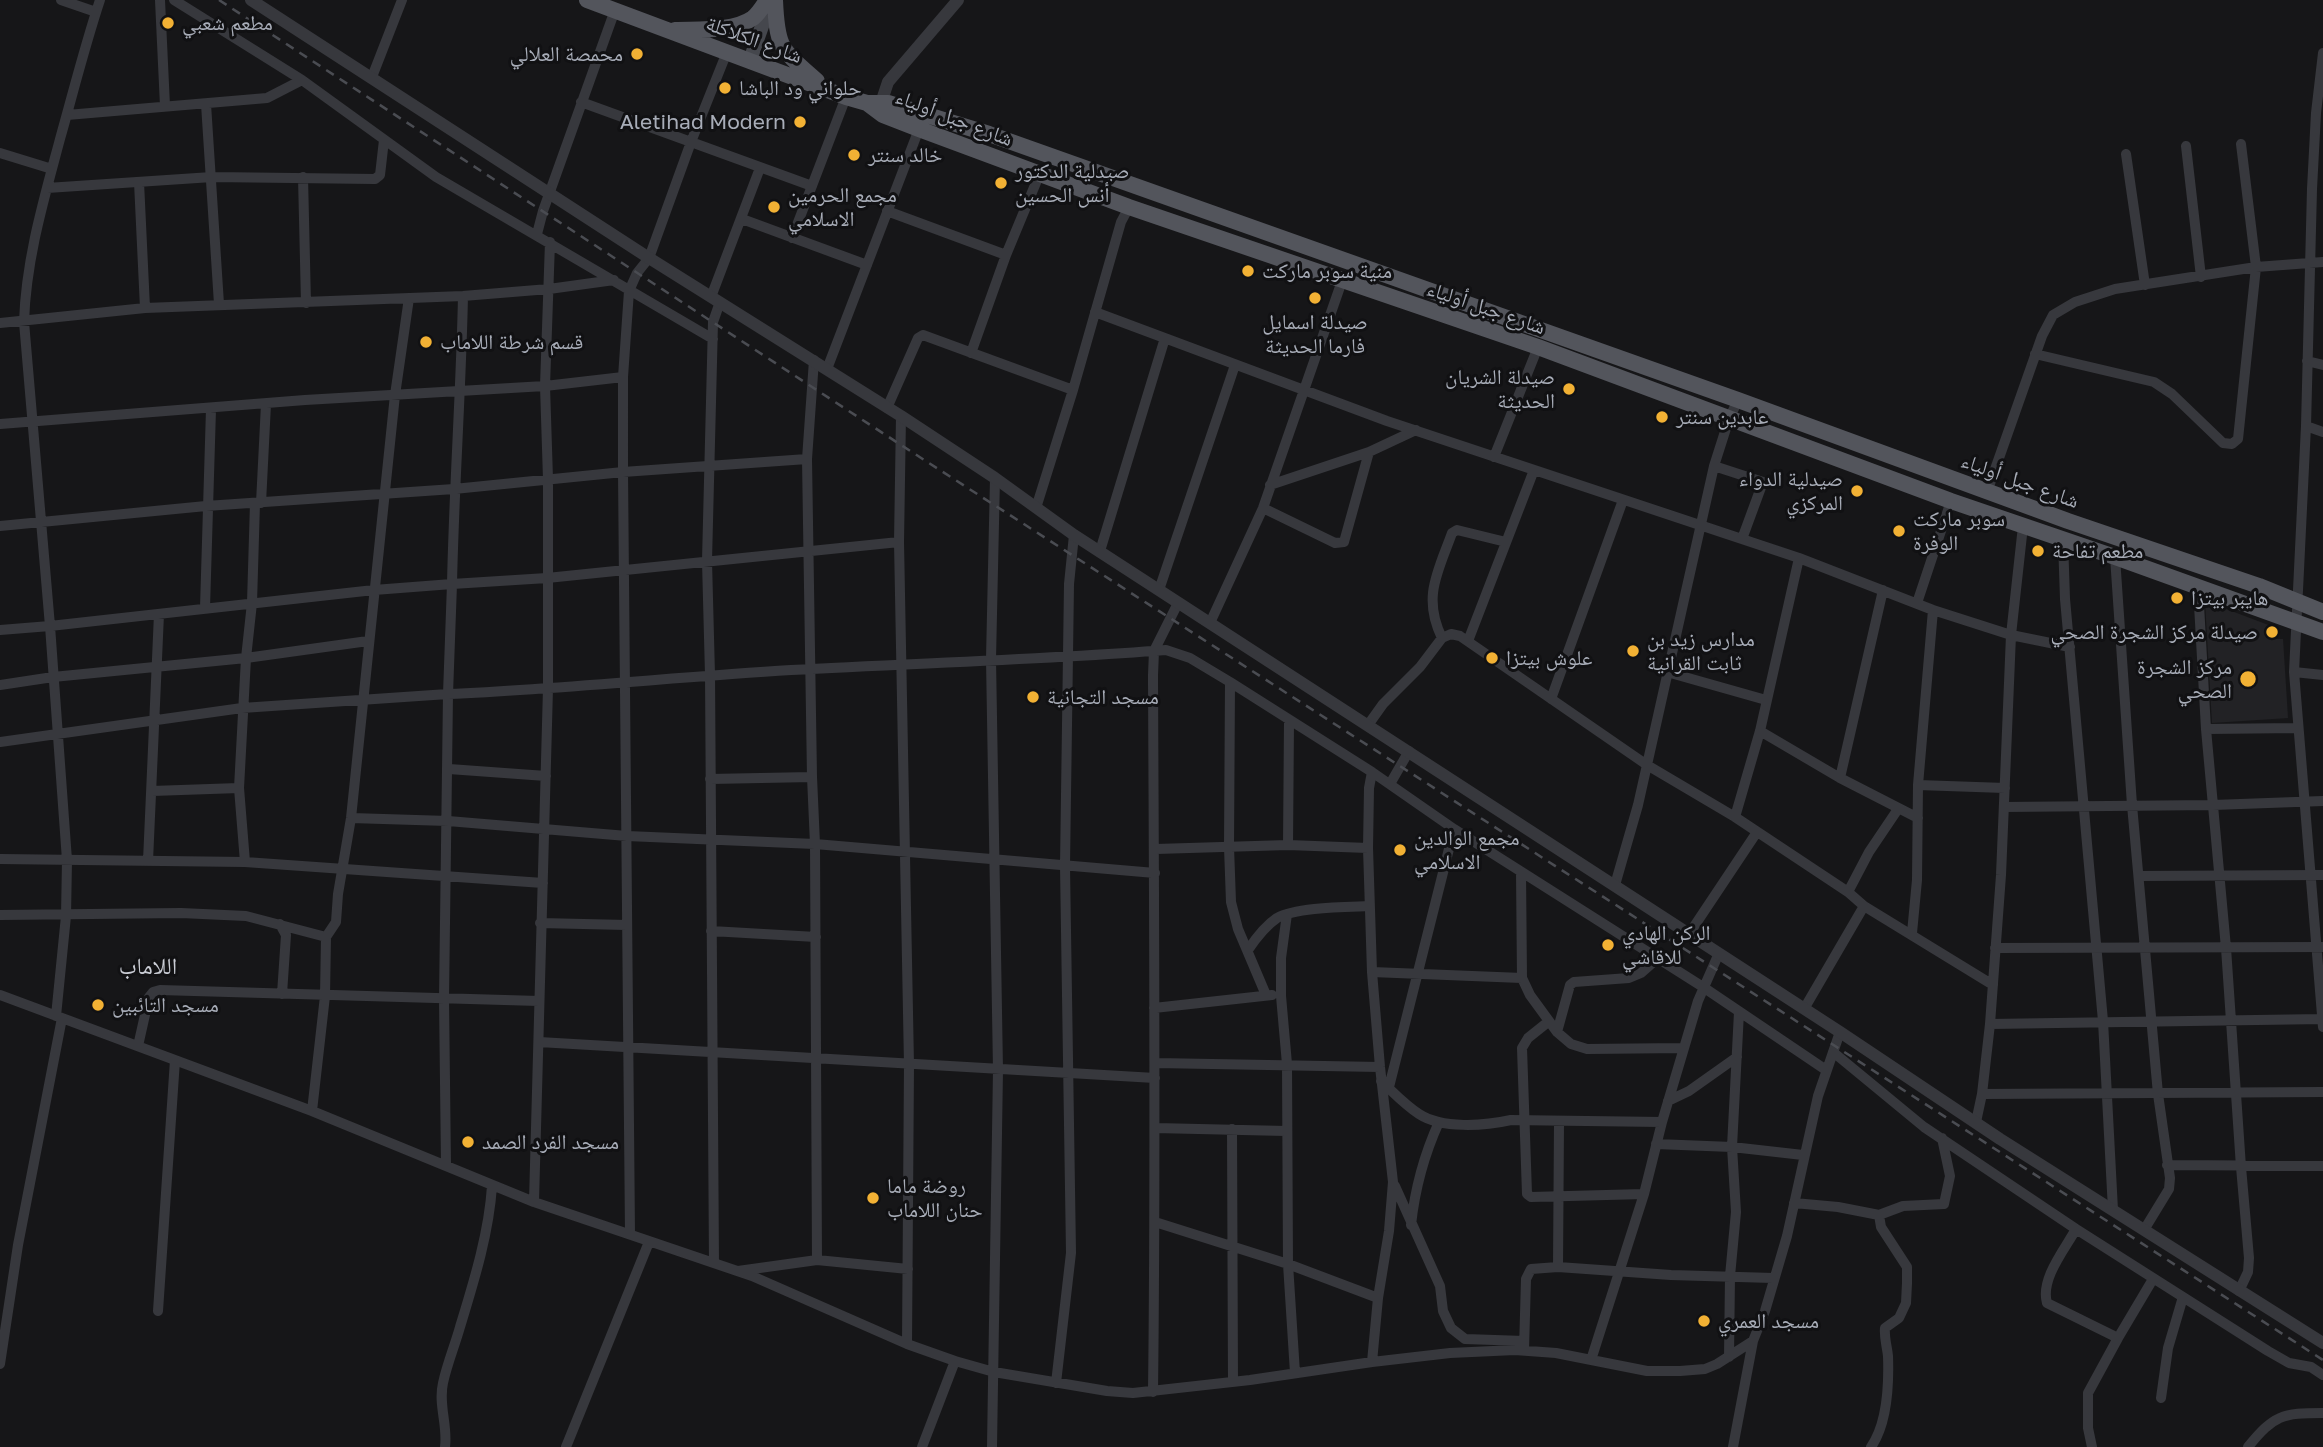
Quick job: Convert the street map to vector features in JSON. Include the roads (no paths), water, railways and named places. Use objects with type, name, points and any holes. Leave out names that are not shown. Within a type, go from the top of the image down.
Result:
[{"type":"main road","name":"شارع الكلاكلة","points":[[587,0],[846,97],[875,105]]},
{"type":"main road","points":[[667,31],[726,27],[745,22],[771,0]]},
{"type":"main road","points":[[750,60],[771,0]]},
{"type":"main road","points":[[771,0],[785,53],[824,87]]},
{"type":"main road","name":"شارع جبل أولياء","points":[[875,105],[919,129],[1129,207],[1538,347],[1951,501],[2323,632]]},
{"type":"main road","name":"شارع جبل أولياء","points":[[875,105],[989,134],[1738,400],[1987,492],[2259,586],[2323,612]]},
{"type":"street","points":[[61,0],[96,12]]},
{"type":"street","points":[[0,1364],[18,1245],[59,1017],[66,916],[67,860],[24,322],[29,260],[100,0]]},
{"type":"street","points":[[160,0],[165,106]]},
{"type":"street","points":[[174,0],[302,80],[436,177],[713,339]]},
{"type":"street","points":[[372,78],[402,0]]},
{"type":"street","points":[[875,105],[894,74],[958,0]]},
{"type":"street","points":[[256,1],[649,258],[901,416],[995,478],[1074,535],[1976,1122],[2323,1343]]},
{"type":"street","points":[[537,234],[615,10]]},
{"type":"street","points":[[629,1234],[623,377],[629,291],[637,273],[649,258],[727,52]]},
{"type":"street","points":[[2323,53],[2311,261],[2294,672],[2311,875],[2320,947],[2323,1027]]},
{"type":"street","points":[[67,115],[267,99],[302,80]]},
{"type":"street","points":[[792,239],[846,97]]},
{"type":"street","points":[[581,103],[812,186]]},
{"type":"street","points":[[206,104],[219,304]]},
{"type":"street","points":[[827,369],[919,129]]},
{"type":"street","points":[[47,188],[212,177],[379,178],[384,140]]},
{"type":"street","points":[[2035,354],[2154,383],[2172,394],[2223,443],[2232,444],[2238,439],[2256,267],[2241,144]]},
{"type":"street","points":[[2186,146],[2201,277]]},
{"type":"street","points":[[0,153],[52,169]]},
{"type":"street","points":[[2126,155],[2145,285]]},
{"type":"street","points":[[713,1263],[707,561],[713,322],[716,300],[760,168]]},
{"type":"street","points":[[971,353],[1006,255],[1040,173]]},
{"type":"street","points":[[303,177],[306,303]]},
{"type":"street","points":[[139,182],[145,308]]},
{"type":"street","points":[[1036,508],[1121,222],[1129,207]]},
{"type":"street","points":[[887,211],[1006,255]]},
{"type":"street","points":[[742,219],[867,265]]},
{"type":"street","points":[[534,1202],[548,688],[545,386],[550,242]]},
{"type":"street","points":[[1987,492],[2035,354],[2053,315],[2075,302],[2115,289],[2256,267],[2323,262]]},
{"type":"street","points":[[0,323],[145,308],[463,296],[615,280]]},
{"type":"street","points":[[1210,623],[1263,508],[1342,281]]},
{"type":"street","points":[[446,1165],[444,999],[448,694],[463,296]]},
{"type":"street","points":[[312,1111],[325,996],[326,937],[336,922],[351,818],[395,395],[409,298]]},
{"type":"street","points":[[1095,312],[1416,430],[1799,558],[1933,610],[2011,635],[2070,647]]},
{"type":"street","points":[[887,408],[921,336],[1073,390]]},
{"type":"street","points":[[1100,551],[1165,338]]},
{"type":"street","points":[[1494,457],[1538,347]]},
{"type":"street","points":[[814,360],[807,458],[812,777],[816,844],[817,1260]]},
{"type":"street","points":[[2307,360],[2323,365]]},
{"type":"street","points":[[1159,590],[1235,365]]},
{"type":"street","points":[[0,424],[545,386],[623,377]]},
{"type":"street","points":[[1615,885],[1647,765],[1714,466],[1738,400]]},
{"type":"street","points":[[245,862],[239,788],[246,657],[266,404]]},
{"type":"street","points":[[205,608],[211,409]]},
{"type":"street","points":[[901,416],[899,542],[909,1064],[907,1344]]},
{"type":"street","points":[[2305,426],[2323,432]]},
{"type":"street","points":[[1270,485],[1369,452],[1416,430]]},
{"type":"street","points":[[1263,508],[1335,543],[1344,542],[1369,452]]},
{"type":"street","points":[[0,526],[206,506],[454,489],[623,472],[807,458]]},
{"type":"street","points":[[1714,466],[1763,482],[1742,539]]},
{"type":"street","points":[[1468,640],[1534,470]]},
{"type":"street","points":[[992,1447],[998,1070],[991,659],[995,478]]},
{"type":"street","points":[[1551,699],[1623,500]]},
{"type":"street","points":[[1917,603],[1951,501]]},
{"type":"street","points":[[1976,1122],[1990,1024],[2004,807],[2011,635],[2023,526]]},
{"type":"street","points":[[1442,638],[1433,617],[1432,596],[1452,533],[1457,530],[1465,531],[1506,542]]},
{"type":"street","points":[[1056,1383],[1071,1254],[1065,866],[1067,656],[1069,584],[1074,535]]},
{"type":"street","points":[[2063,540],[2103,1021],[2113,1210]]},
{"type":"street","points":[[0,630],[374,590],[547,578],[899,542]]},
{"type":"street","points":[[2115,557],[2132,805],[2169,1189],[2144,1230]]},
{"type":"street","points":[[1735,817],[1760,730],[1799,558]]},
{"type":"street","points":[[2198,587],[2205,673],[2206,729],[2226,948],[2249,1258],[2248,1272],[2239,1291]]},
{"type":"street","points":[[1840,778],[1883,590]]},
{"type":"street","points":[[1153,1392],[1156,1063],[1154,651],[1178,603]]},
{"type":"street","points":[[1912,933],[1917,880],[1918,785],[1933,610]]},
{"type":"street","points":[[148,861],[159,666],[159,614]]},
{"type":"street","points":[[1368,725],[1382,704],[1420,667],[1442,638],[1451,634],[1468,640],[1647,765],[1735,817],[1848,892],[1864,906],[1993,985]]},
{"type":"street","points":[[0,685],[368,640]]},
{"type":"street","points":[[0,742],[243,708],[811,669],[1154,651],[1178,653],[1230,682],[1372,772],[1454,829],[1703,987],[1826,1070]]},
{"type":"street","points":[[1667,672],[1766,700]]},
{"type":"street","points":[[2294,672],[2323,675]]},
{"type":"street","points":[[1230,682],[1231,902],[1238,929],[1266,995]]},
{"type":"street","points":[[1288,845],[1289,721]]},
{"type":"street","points":[[2206,729],[2298,728]]},
{"type":"street","points":[[1760,730],[1840,778],[1918,818]]},
{"type":"street","points":[[1390,784],[1409,751]]},
{"type":"street","points":[[449,769],[546,776]]},
{"type":"street","points":[[1372,772],[1369,788],[1368,848],[1372,972],[1393,1182],[1372,1362]]},
{"type":"street","points":[[710,779],[812,777]]},
{"type":"street","points":[[1918,785],[2005,788]]},
{"type":"street","points":[[152,791],[239,788]]},
{"type":"street","points":[[2004,807],[2323,801]]},
{"type":"street","points":[[1848,892],[1869,852],[1898,809]]},
{"type":"street","points":[[351,818],[447,821],[627,836],[816,844],[1155,873]]},
{"type":"street","points":[[1385,1084],[1418,974],[1454,829]]},
{"type":"street","points":[[1689,934],[1756,832]]},
{"type":"street","points":[[1156,849],[1288,845],[1368,848]]},
{"type":"street","points":[[0,859],[245,862],[542,883]]},
{"type":"street","points":[[1521,872],[1522,978],[1530,995],[1557,1032],[1571,1044],[1587,1049],[1683,1048]]},
{"type":"street","points":[[2139,876],[2323,875]]},
{"type":"street","points":[[1248,950],[1267,926],[1287,914],[1369,906]]},
{"type":"street","points":[[1804,1009],[1864,906]]},
{"type":"street","points":[[1287,914],[1281,996],[1287,1064],[1288,1264],[1295,1373]]},
{"type":"street","points":[[0,915],[246,916],[326,937]]},
{"type":"street","points":[[280,923],[286,935],[282,994]]},
{"type":"street","points":[[540,923],[627,925]]},
{"type":"street","points":[[711,931],[816,937]]},
{"type":"street","points":[[1995,948],[2320,947]]},
{"type":"street","points":[[1591,1360],[1644,1194],[1683,1048],[1703,987],[1719,953]]},
{"type":"street","points":[[1557,1032],[1570,985],[1574,982],[1635,976],[1658,958]]},
{"type":"street","points":[[1372,972],[1522,978]]},
{"type":"street","points":[[138,1046],[149,997],[160,990],[539,1001]]},
{"type":"street","points":[[1154,1008],[1208,1004],[1266,995],[1281,996]]},
{"type":"street","points":[[0,996],[312,1111],[534,1202],[737,1271],[907,1344],[994,1372],[1107,1391],[1153,1392],[1372,1362],[1524,1345]]},
{"type":"street","points":[[1729,1357],[1730,1276],[1736,1212],[1732,1147],[1739,1012]]},
{"type":"street","points":[[1990,1024],[2323,1019]]},
{"type":"street","points":[[1549,1022],[1528,1038],[1522,1048],[1527,1194],[1531,1197],[1644,1194]]},
{"type":"street","points":[[1733,1447],[1753,1341],[1765,1311],[1826,1070],[1840,1032]]},
{"type":"street","points":[[540,1042],[1155,1078]]},
{"type":"street","points":[[1833,1052],[1941,1138],[2076,1229],[2289,1363],[2311,1367],[2323,1374]]},
{"type":"street","points":[[1668,1101],[1689,1091],[1737,1057]]},
{"type":"street","points":[[158,1311],[175,1060]]},
{"type":"street","points":[[1156,1063],[1380,1067]]},
{"type":"street","points":[[1385,1084],[1419,1114],[1439,1122],[1662,1122]]},
{"type":"street","points":[[1982,1094],[2323,1092]]},
{"type":"street","points":[[1411,1224],[1428,1145],[1439,1122]]},
{"type":"street","points":[[1558,1267],[1559,1123]]},
{"type":"street","points":[[1155,1128],[1286,1131]]},
{"type":"street","points":[[1232,1129],[1233,1382]]},
{"type":"street","points":[[1794,1203],[1838,1207],[1879,1215],[1903,1206],[1944,1204],[1950,1176],[1941,1138]]},
{"type":"street","points":[[1656,1144],[1732,1147],[1803,1156]]},
{"type":"street","points":[[2167,1165],[2323,1166]]},
{"type":"street","points":[[1393,1182],[1440,1286],[1443,1311],[1451,1328],[1465,1339],[1524,1345],[1647,1371],[1705,1369],[1753,1341]]},
{"type":"street","points":[[445,1447],[447,1432],[441,1407],[442,1384],[463,1318],[490,1214],[492,1186]]},
{"type":"street","points":[[1871,1447],[1884,1411],[1888,1358],[1885,1328],[1899,1318],[1906,1303],[1908,1283],[1907,1267],[1881,1227],[1879,1215]]},
{"type":"street","points":[[1155,1222],[1288,1264],[1378,1298]]},
{"type":"street","points":[[2076,1229],[2048,1281],[2044,1293],[2047,1303],[2118,1338]]},
{"type":"street","points":[[566,1447],[649,1242]]},
{"type":"street","points":[[737,1271],[817,1260],[908,1269]]},
{"type":"street","points":[[1524,1345],[1527,1272],[1531,1269],[1558,1267],[1671,1275],[1773,1278]]},
{"type":"street","points":[[2092,1447],[2088,1428],[2088,1393],[2153,1279]]},
{"type":"street","points":[[2161,1398],[2168,1348],[2183,1297]]},
{"type":"street","points":[[922,1447],[955,1361]]},
{"type":"street","points":[[2248,1447],[2262,1429],[2277,1418],[2323,1413]]},
{"type":"railway","points":[[219,0],[901,445],[2323,1360]]},
{"type":"place","name":"مطعم شعبي","points":[[168,23]]},
{"type":"place","name":"محمصة العلالي","points":[[637,54]]},
{"type":"place","name":"حلواني ود الباشا","points":[[725,88]]},
{"type":"place","name":"Aletihad Modern","points":[[800,122]]},
{"type":"place","name":"خالد سنتر","points":[[854,155]]},
{"type":"place","name":"صيدلية الدكتور أنس الحسين","points":[[1001,183]]},
{"type":"place","name":"مجمع الحرمين الاسلامي","points":[[774,207]]},
{"type":"place","name":"منية سوبر ماركت","points":[[1248,271]]},
{"type":"place","name":"صيدلة اسمايل فارما الحديثة","points":[[1315,298]]},
{"type":"place","name":"قسم شرطة اللاماب","points":[[426,342]]},
{"type":"place","name":"صيدلة الشريان الحديثة","points":[[1569,389]]},
{"type":"place","name":"عابدين سنتر","points":[[1662,417]]},
{"type":"place","name":"صيدلية الدواء المركزي","points":[[1857,491]]},
{"type":"place","name":"سوبر ماركت الوفرة","points":[[1899,531]]},
{"type":"place","name":"مطعم تفاحة","points":[[2038,551]]},
{"type":"place","name":"هايبر بيتزا","points":[[2177,598]]},
{"type":"place","name":"صيدلة مركز الشجرة الصحي","points":[[2272,632]]},
{"type":"place","name":"مدارس زيد بن ثابت القرانية","points":[[1633,651]]},
{"type":"place","name":"علوش بيتزا","points":[[1492,658]]},
{"type":"place","name":"مركز الشجرة الصحي","points":[[2248,679]]},
{"type":"place","name":"مسجد التجانية","points":[[1033,697]]},
{"type":"place","name":"مجمع الوالدين الاسلامي","points":[[1400,850]]},
{"type":"place","name":"الركن الهادي للاقاشي","points":[[1608,945]]},
{"type":"place","name":"مسجد التائبين","points":[[98,1005]]},
{"type":"place","name":"مسجد الفرد الصمد","points":[[468,1142]]},
{"type":"place","name":"روضة ماما حنان اللاماب","points":[[873,1198]]},
{"type":"place","name":"مسجد العمري","points":[[1704,1321]]},
{"type":"district","name":"اللاماب","points":[[148,967]]}]
